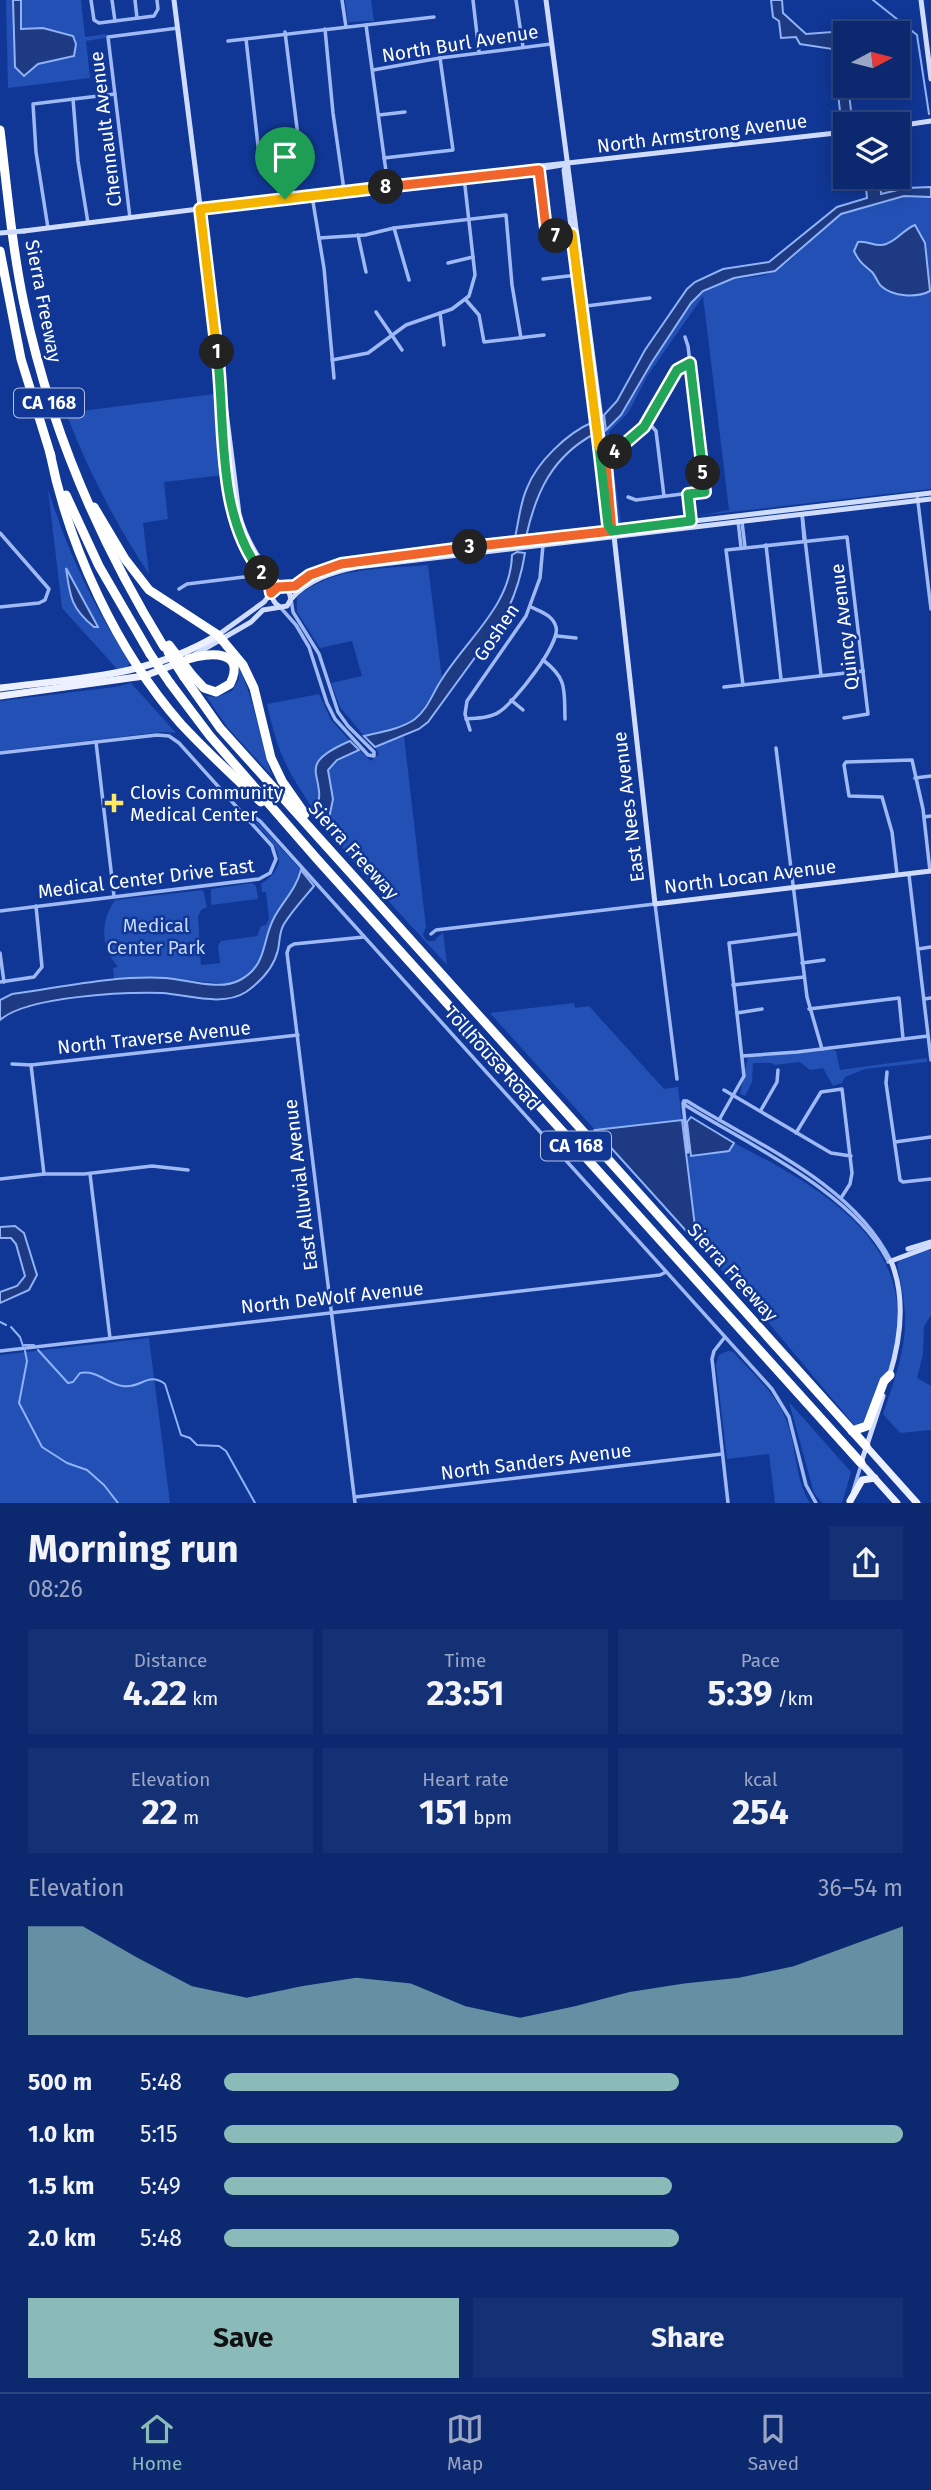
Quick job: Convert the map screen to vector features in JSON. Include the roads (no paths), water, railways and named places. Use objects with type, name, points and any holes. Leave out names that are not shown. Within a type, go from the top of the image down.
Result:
[{"type":"highway","name":"Sierra Freeway","points":[[0,130],[22,292],[56,424],[96,523],[144,615],[188,676],[220,728],[866,1446]]},
{"type":"highway","name":"Sierra Freeway","points":[[0,251],[21,359],[50,453],[86,541],[150,654],[170,683],[210,736],[291,829],[861,1463]]},
{"type":"highway","points":[[56,424],[90,499],[139,579],[163,601],[220,637],[243,665],[254,688],[276,770],[326,844]]},
{"type":"highway","points":[[50,453],[78,551],[102,603],[142,673],[181,723],[291,829]]},
{"type":"highway","points":[[188,659],[205,653],[219,654],[229,659],[234,670],[230,684],[219,691],[206,690],[188,676]]},
{"type":"highway","points":[[852,1431],[867,1426],[884,1381],[890,1375]]},
{"type":"main road","points":[[0,688],[142,673],[220,637]]},
{"type":"main road","points":[[0,696],[142,673],[188,659]]},
{"type":"main road","name":"CA 168","points":[[866,1446],[917,1503]]},
{"type":"main road","name":"CA 168","points":[[861,1463],[897,1503]]},
{"type":"main road","points":[[850,1502],[862,1480],[875,1478]]},
{"type":"street","points":[[92,0],[95,22],[155,16],[158,9],[157,0]]},
{"type":"street","points":[[112,0],[115,21]]},
{"type":"street","points":[[135,0],[137,18]]},
{"type":"street","points":[[174,0],[241,522],[247,538],[266,568],[289,592],[293,612],[319,654],[329,692],[338,712],[374,756],[368,755],[335,719],[309,647],[296,625],[273,601],[269,581],[259,570],[241,538],[234,519],[221,413],[222,390]]},
{"type":"street","points":[[342,0],[346,27]]},
{"type":"street","points":[[473,0],[480,52]]},
{"type":"street","points":[[516,0],[523,47]]},
{"type":"street","name":"East Nees Avenue","points":[[546,0],[572,234],[586,306],[605,454],[612,534],[677,1079]]},
{"type":"street","points":[[921,0],[931,79]]},
{"type":"street","points":[[228,41],[285,32],[434,17]]},
{"type":"street","points":[[366,25],[388,187]]},
{"type":"street","name":"Chennault Avenue","points":[[130,218],[108,37],[178,28]]},
{"type":"street","points":[[325,29],[344,192]]},
{"type":"street","points":[[246,39],[261,172],[302,168],[285,32]]},
{"type":"street","name":"North Burl Avenue","points":[[373,70],[480,52],[551,44]]},
{"type":"street","points":[[384,158],[453,150],[440,58]]},
{"type":"street","points":[[48,228],[36,152],[33,104],[115,94]]},
{"type":"street","points":[[73,99],[78,161],[88,223]]},
{"type":"street","points":[[379,115],[405,112]]},
{"type":"street","points":[[910,124],[931,121]]},
{"type":"street","name":"North Armstrong Avenue","points":[[0,233],[833,133]]},
{"type":"street","name":"East Nees Avenue","points":[[565,165],[569,168],[608,525],[612,534]]},
{"type":"street","name":"North Armstrong Avenue","points":[[500,173],[565,165]]},
{"type":"street","points":[[539,170],[547,237],[572,234]]},
{"type":"street","points":[[282,171],[285,199]]},
{"type":"street","points":[[332,360],[368,353],[411,322],[457,307],[466,300],[475,280],[464,177]]},
{"type":"street","points":[[313,195],[328,303],[334,378]]},
{"type":"street","points":[[319,238],[506,215],[513,290],[521,338]]},
{"type":"street","points":[[394,228],[409,280]]},
{"type":"street","points":[[358,235],[366,272]]},
{"type":"street","points":[[447,262],[473,257]]},
{"type":"street","points":[[543,279],[580,277]]},
{"type":"street","points":[[586,306],[650,298]]},
{"type":"street","points":[[466,300],[479,315],[484,342],[544,335]]},
{"type":"street","points":[[376,312],[402,351]]},
{"type":"street","points":[[440,313],[444,345]]},
{"type":"street","points":[[628,497],[636,500],[705,492],[685,337]]},
{"type":"street","points":[[605,454],[623,447],[648,422],[677,370],[690,363]]},
{"type":"street","points":[[648,422],[656,431],[664,496]]},
{"type":"street","points":[[690,493],[693,521]]},
{"type":"street","points":[[917,498],[931,493]]},
{"type":"street","points":[[917,498],[931,609]]},
{"type":"street","points":[[349,569],[543,545],[693,521],[917,498],[931,499]]},
{"type":"street","points":[[188,659],[264,602],[275,588],[295,586],[310,575],[341,564],[386,557],[740,521],[801,511]]},
{"type":"street","points":[[801,511],[821,675]]},
{"type":"street","points":[[740,521],[743,548]]},
{"type":"street","points":[[0,533],[49,589],[45,600],[39,603],[0,607]]},
{"type":"street","name":"Quincy Avenue","points":[[805,541],[847,537],[868,714],[844,718]]},
{"type":"street","points":[[743,685],[726,550],[805,541]]},
{"type":"street","name":"Goshen","points":[[466,719],[465,708],[472,690],[512,640],[530,607],[542,570],[543,545]]},
{"type":"street","points":[[766,545],[782,680]]},
{"type":"street","points":[[220,637],[251,622],[263,610],[287,606],[291,599],[312,581],[386,557]]},
{"type":"street","points":[[179,589],[187,584],[247,577],[259,570]]},
{"type":"street","points":[[542,570],[549,571]]},
{"type":"street","points":[[470,730],[466,719],[497,714],[543,660],[557,636],[551,617],[530,607]]},
{"type":"street","points":[[557,636],[576,638]]},
{"type":"street","points":[[543,660],[563,680],[565,719]]},
{"type":"street","points":[[724,687],[863,671]]},
{"type":"street","points":[[511,700],[523,710]]},
{"type":"street","points":[[1,754],[169,736],[179,743],[248,819]]},
{"type":"street","points":[[96,742],[114,897]]},
{"type":"street","points":[[776,748],[804,977],[809,1009],[822,1049]]},
{"type":"street","points":[[897,874],[892,832],[882,797],[849,796],[845,762],[910,758],[924,817],[931,871]]},
{"type":"street","points":[[915,778],[931,776]]},
{"type":"street","points":[[924,817],[931,816]]},
{"type":"street","name":"Tollhouse Road","points":[[248,819],[254,817],[260,821],[772,1389],[785,1408],[792,1425],[806,1485],[816,1503]]},
{"type":"street","name":"Medical Center Drive East","points":[[0,911],[259,879],[267,876],[275,865],[275,852],[248,819]]},
{"type":"street","name":"North Locan Avenue","points":[[430,934],[436,930],[931,871]]},
{"type":"street","points":[[909,873],[931,1060]]},
{"type":"street","points":[[0,953],[2,982],[34,977],[42,967],[36,906]]},
{"type":"street","points":[[718,1123],[744,1076],[729,943],[799,934]]},
{"type":"street","name":"East Alluvial Avenue","points":[[355,1503],[289,947],[364,937]]},
{"type":"street","points":[[918,949],[931,947]]},
{"type":"street","points":[[802,963],[824,961]]},
{"type":"street","points":[[733,985],[804,977]]},
{"type":"street","points":[[809,1009],[899,998],[903,1038]]},
{"type":"street","points":[[924,999],[931,998]]},
{"type":"street","points":[[737,1013],[762,1009]]},
{"type":"street","name":"North Traverse Avenue","points":[[12,1064],[31,1065],[298,1035]]},
{"type":"street","points":[[743,1056],[928,1036]]},
{"type":"street","points":[[31,1065],[44,1174]]},
{"type":"street","points":[[761,1110],[777,1082],[778,1070]]},
{"type":"street","points":[[887,1072],[887,1095],[901,1182],[931,1179]]},
{"type":"street","points":[[796,1133],[821,1092],[842,1089],[852,1179],[839,1200]]},
{"type":"street","points":[[724,1090],[831,1153],[851,1156]]},
{"type":"street","points":[[688,1152],[684,1101],[839,1200],[867,1230],[889,1260],[901,1317],[899,1341],[850,1502]]},
{"type":"street","points":[[895,1142],[931,1138]]},
{"type":"street","points":[[0,1179],[44,1174],[90,1174],[152,1166],[188,1170]]},
{"type":"street","points":[[90,1174],[110,1338]]},
{"type":"street","points":[[889,1260],[931,1244]]},
{"type":"street","name":"North DeWolf Avenue","points":[[0,1351],[660,1275],[666,1272]]},
{"type":"street","points":[[725,1337],[714,1351],[712,1359],[728,1503]]},
{"type":"street","name":"North Sanders Avenue","points":[[354,1497],[722,1454]]},
{"type":"waterway","points":[[873,0],[917,35],[929,114]]},
{"type":"waterway","points":[[0,1322],[6,1325]]},
{"type":"waterway","points":[[11,1327],[20,1337],[23,1346]]},
{"type":"waterway","points":[[24,1345],[34,1345]]},
{"type":"waterway","points":[[38,1350],[68,1383],[73,1382],[80,1373],[86,1373],[123,1386],[154,1379],[165,1384],[181,1435],[190,1438],[197,1445],[219,1446],[226,1451],[255,1503]]},
{"type":"waterway","points":[[25,1351],[27,1361],[19,1403],[42,1447],[67,1463],[87,1470],[104,1485],[118,1503]]},
{"type":"place","name":"Clovis Community Medical Center","points":[[114,803]]},
{"type":"park label","name":"Medical Center Park","points":[[156,936]]}]
